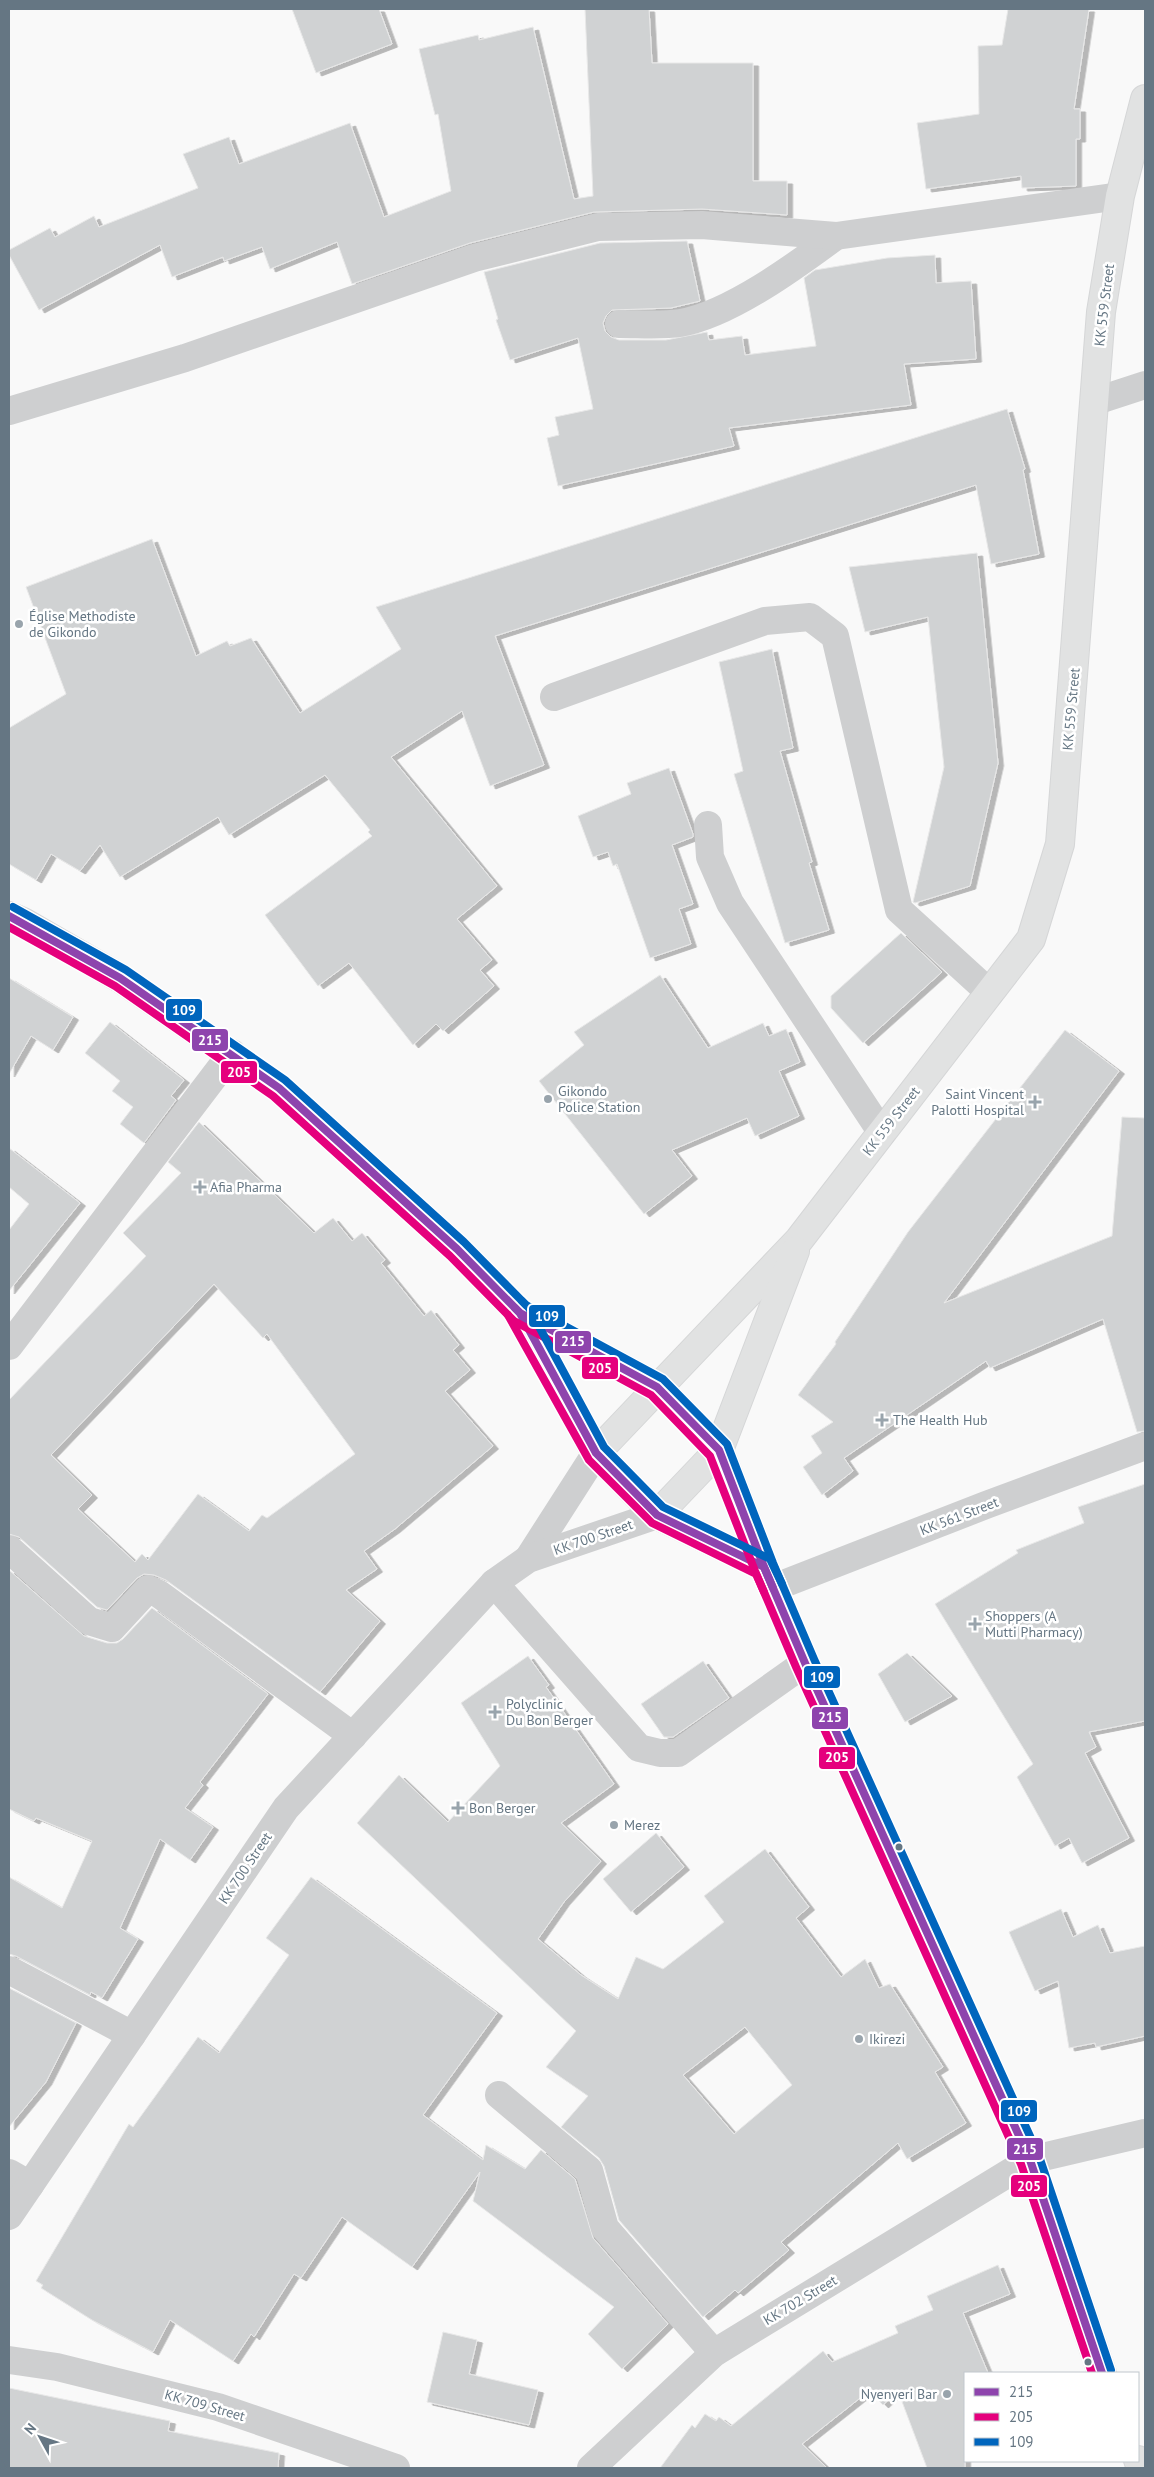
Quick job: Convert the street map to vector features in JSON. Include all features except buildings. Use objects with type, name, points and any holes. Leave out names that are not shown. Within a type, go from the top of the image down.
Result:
[{"type":"main road","name":"KK 559 Street","points":[[596,1453],[799,1240],[1031,939],[1060,844],[1096,401],[1101,312],[1120,196],[1145,99]]},
{"type":"main road","points":[[9,916],[23,922],[120,978],[279,1088],[457,1249],[520,1313],[596,1453],[657,1515],[769,1578]]},
{"type":"main road","name":"KK 559 Street","points":[[657,1515],[719,1450],[799,1240]]},
{"type":"main road","points":[[520,1313],[657,1387],[719,1450],[769,1578],[805,1663],[1030,2160],[1102,2372]]},
{"type":"street","points":[[9,411],[185,358],[474,258],[598,227],[702,225],[836,236],[1120,196]]},
{"type":"street","points":[[619,324],[680,323],[717,311],[791,269],[836,236]]},
{"type":"street","points":[[1096,401],[1145,385]]},
{"type":"street","points":[[554,696],[765,621],[810,617],[835,636],[899,910],[990,993]]},
{"type":"street","points":[[708,824],[710,857],[730,903],[882,1133]]},
{"type":"street","points":[[9,1346],[232,1054]]},
{"type":"street","name":"KK 561 Street","points":[[769,1578],[986,1505],[1145,1446]]},
{"type":"street","name":"KK 700 Street","points":[[528,1559],[596,1453]]},
{"type":"street","name":"KK 700 Street","points":[[9,2216],[20,2179],[132,2035],[286,1808],[494,1583],[528,1559],[657,1515]]},
{"type":"street","points":[[9,1549],[89,1621],[112,1628],[148,1588],[159,1594],[353,1736]]},
{"type":"street","points":[[494,1583],[639,1748],[660,1753],[678,1753],[805,1663]]},
{"type":"street","points":[[9,1970],[132,2035]]},
{"type":"street","points":[[499,2096],[589,2170],[605,2228],[714,2353]]},
{"type":"street","name":"KK 702 Street","points":[[592,2468],[714,2353],[1030,2160],[1145,2132]]},
{"type":"street","name":"KK 709 Street","points":[[9,2360],[57,2367],[218,2407],[396,2468]]},
{"type":"transit line","name":"109","points":[[13,907],[126,970],[285,1080],[464,1242],[526,1305],[663,1379],[727,1444],[773,1563],[814,1659],[1039,2156],[1111,2370]]},
{"type":"transit line","name":"215","points":[[9,916],[120,978],[279,1088],[457,1249],[520,1313],[657,1387],[719,1450],[764,1567],[805,1663],[1030,2160],[1102,2372]]},
{"type":"transit line","name":"205","points":[[9,927],[115,986],[273,1096],[450,1256],[514,1321],[651,1395],[710,1456],[755,1571],[796,1667],[1021,2164],[1092,2372]]},
{"type":"transit line","name":"109","points":[[522,1301],[529,1308],[604,1447],[663,1507],[770,1559],[782,1584]]},
{"type":"transit line","name":"215","points":[[515,1308],[520,1313],[596,1453],[657,1515],[764,1567],[773,1588]]},
{"type":"transit line","name":"205","points":[[508,1315],[589,1460],[652,1523],[756,1574],[764,1592]]},
{"type":"place","name":"Église Methodiste de Gikondo","points":[[19,624]]},
{"type":"place","name":"Gikondo Police Station","points":[[548,1099]]},
{"type":"place","name":"Saint Vincent Palotti Hospital","points":[[1035,1102]]},
{"type":"place","name":"Afia Pharma","points":[[200,1187]]},
{"type":"place","name":"The Health Hub","points":[[882,1420]]},
{"type":"place","name":"Shoppers (A Mutti Pharmacy)","points":[[975,1624]]},
{"type":"place","name":"Polyclinic Du Bon Berger","points":[[495,1712]]},
{"type":"place","name":"Bon Berger","points":[[458,1808]]},
{"type":"place","name":"Merez","points":[[614,1825]]},
{"type":"place","name":"Ikirezi","points":[[859,2039]]},
{"type":"place","name":"Nyenyeri Bar","points":[[947,2394]]}]
